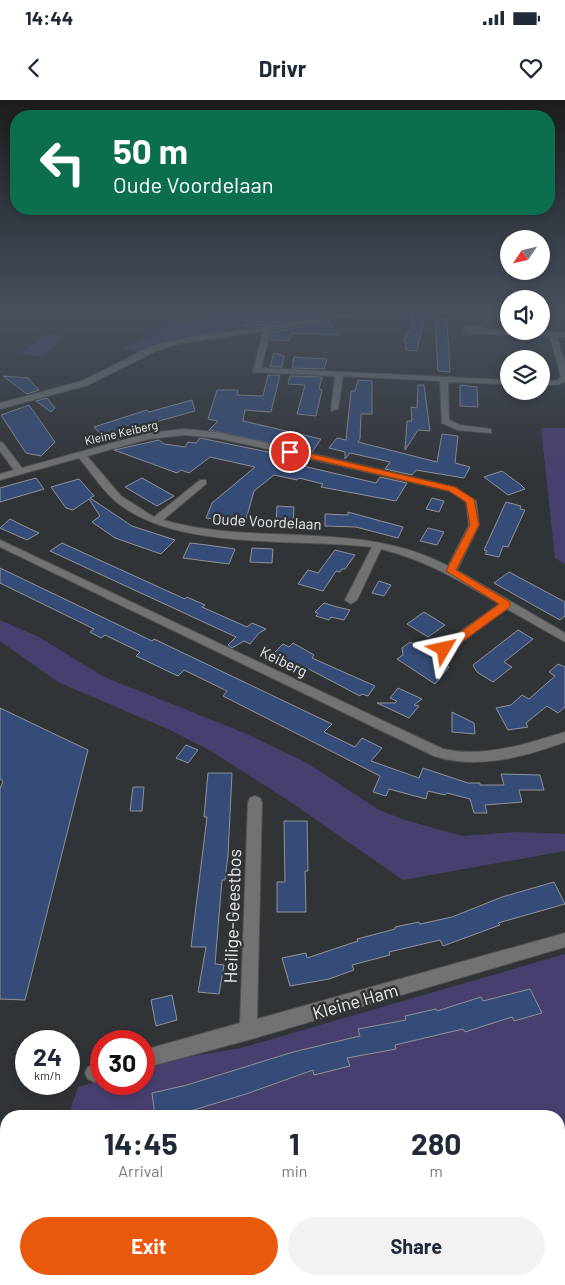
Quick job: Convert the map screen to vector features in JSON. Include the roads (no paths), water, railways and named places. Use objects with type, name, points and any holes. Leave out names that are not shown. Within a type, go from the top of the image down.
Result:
[{"type":"street","points":[[0,406],[85,383],[118,367]]},
{"type":"street","points":[[550,383],[560,382],[565,377],[562,367]]},
{"type":"street","points":[[252,381],[256,370],[500,381]]},
{"type":"street","points":[[334,408],[339,373]]},
{"type":"street","points":[[444,378],[445,421],[458,427],[488,431]]},
{"type":"street","name":"Kleine Keiberg","points":[[81,454],[148,436],[184,432],[216,435],[452,489],[471,501],[474,525],[451,571]]},
{"type":"street","points":[[0,445],[19,471]]},
{"type":"street","points":[[0,476],[81,454]]},
{"type":"street","name":"Oude Voordelaan","points":[[81,454],[123,503],[154,521],[209,533],[338,539],[378,545],[412,553],[451,571],[565,638]]},
{"type":"street","points":[[154,521],[203,482]]},
{"type":"street","name":"Keiberg","points":[[0,543],[412,741],[446,755],[485,756],[526,751],[565,737]]},
{"type":"street","points":[[352,600],[378,545]]},
{"type":"street","points":[[444,649],[507,604]]},
{"type":"street","name":"Heilige-Geestbos","points":[[248,1031],[255,802]]},
{"type":"street","name":"Kleine Ham","points":[[155,1056],[565,940]]}]
